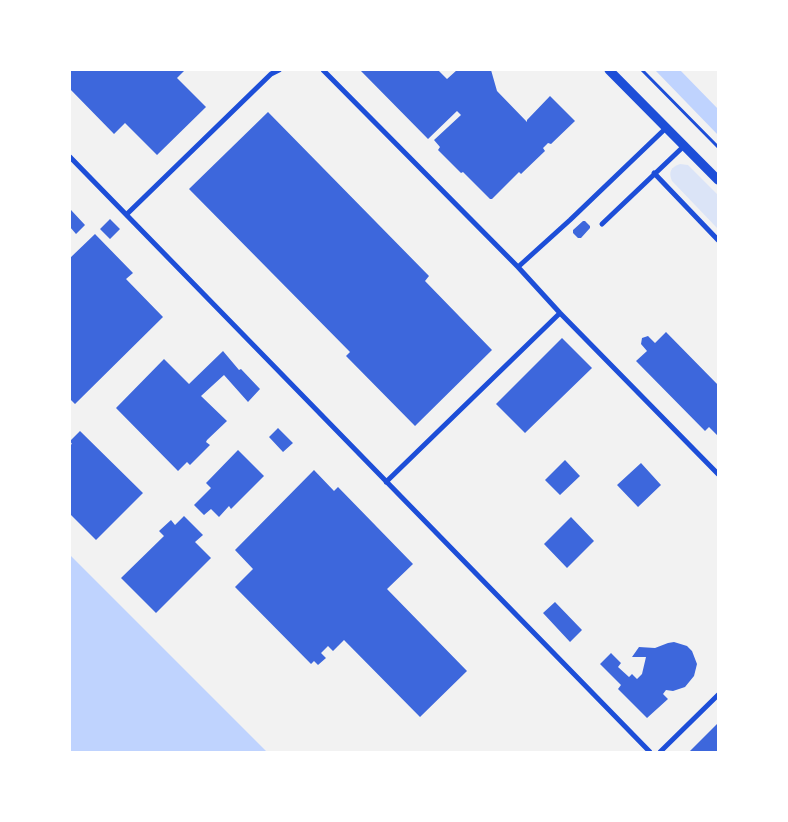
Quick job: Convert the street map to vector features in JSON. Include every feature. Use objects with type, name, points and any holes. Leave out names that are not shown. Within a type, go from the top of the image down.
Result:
[{"type":"street","points":[[126,214],[271,74],[279,70]]},
{"type":"street","points":[[324,70],[718,474]]},
{"type":"street","points":[[609,70],[718,180]]},
{"type":"street","points":[[518,267],[666,128]]},
{"type":"street","points":[[602,224],[684,146]]},
{"type":"street","points":[[70,157],[650,752]]},
{"type":"street","points":[[654,173],[718,240]]},
{"type":"street","points":[[386,482],[560,313]]},
{"type":"street","points":[[660,752],[718,695]]},
{"type":"path","points":[[642,70],[718,147]]},
{"type":"shaded area","points":[[680,164],[688,165],[718,195],[718,229],[672,181],[671,170]]},
{"type":"water","points":[[655,70],[680,70],[718,109],[718,135]]},
{"type":"water","points":[[70,555],[267,752],[70,752]]},
{"type":"building","points":[[70,70],[185,70],[177,78],[206,107],[157,155],[125,123],[114,134],[70,89]]},
{"type":"building","points":[[360,70],[438,70],[447,79],[457,70],[491,70],[497,91],[527,122],[550,96],[575,121],[551,144],[548,143],[543,148],[545,151],[521,174],[519,172],[490,199],[438,150],[440,147],[434,140],[461,115],[457,111],[428,139]]},
{"type":"building","points":[[268,112],[429,276],[425,281],[492,350],[415,426],[346,356],[350,352],[189,189]]},
{"type":"building","points":[[71,210],[85,225],[76,234],[70,227]]},
{"type":"building","points":[[110,219],[120,229],[110,239],[100,229]]},
{"type":"building","points":[[583,221],[590,228],[581,238],[578,238],[573,233],[573,230]]},
{"type":"building","points":[[95,234],[133,273],[126,279],[163,317],[75,404],[70,399],[70,258]]},
{"type":"building","points":[[666,332],[718,385],[718,436],[709,427],[705,431],[636,361],[647,351],[641,344],[642,338],[648,336],[655,343]]},
{"type":"building","points":[[562,338],[592,368],[525,433],[496,404]]},
{"type":"building","points":[[223,351],[239,370],[241,369],[260,389],[248,402],[224,375],[201,396],[227,421],[207,440],[206,442],[210,445],[190,465],[187,462],[178,471],[116,408],[164,359],[189,384]]},
{"type":"building","points":[[278,428],[293,443],[283,452],[269,437]]},
{"type":"building","points":[[80,431],[143,493],[96,540],[70,514],[70,445],[72,444],[70,441]]},
{"type":"building","points":[[238,450],[264,476],[231,509],[229,506],[219,517],[211,509],[204,515],[194,505],[211,488],[206,483]]},
{"type":"building","points":[[565,460],[580,476],[560,495],[545,480]]},
{"type":"building","points":[[641,463],[661,485],[638,507],[617,485]]},
{"type":"building","points":[[314,470],[334,491],[338,487],[413,564],[387,589],[467,671],[420,717],[344,640],[333,651],[328,646],[321,653],[326,658],[318,665],[314,661],[311,664],[235,587],[253,569],[235,550]]},
{"type":"building","points":[[184,516],[203,535],[195,542],[211,558],[156,613],[121,578],[164,536],[159,531],[171,520],[175,525]]},
{"type":"building","points":[[571,517],[594,541],[567,568],[544,544]]},
{"type":"building","points":[[555,602],[582,630],[570,642],[543,613]]},
{"type":"building","points":[[674,642],[687,646],[692,651],[697,664],[694,676],[685,687],[673,691],[666,690],[663,694],[668,699],[647,718],[618,689],[621,685],[600,664],[611,653],[621,663],[618,667],[629,677],[632,674],[637,679],[642,674],[646,657],[632,657],[639,647],[655,648]]},
{"type":"building","points":[[718,723],[718,752],[689,752]]}]
